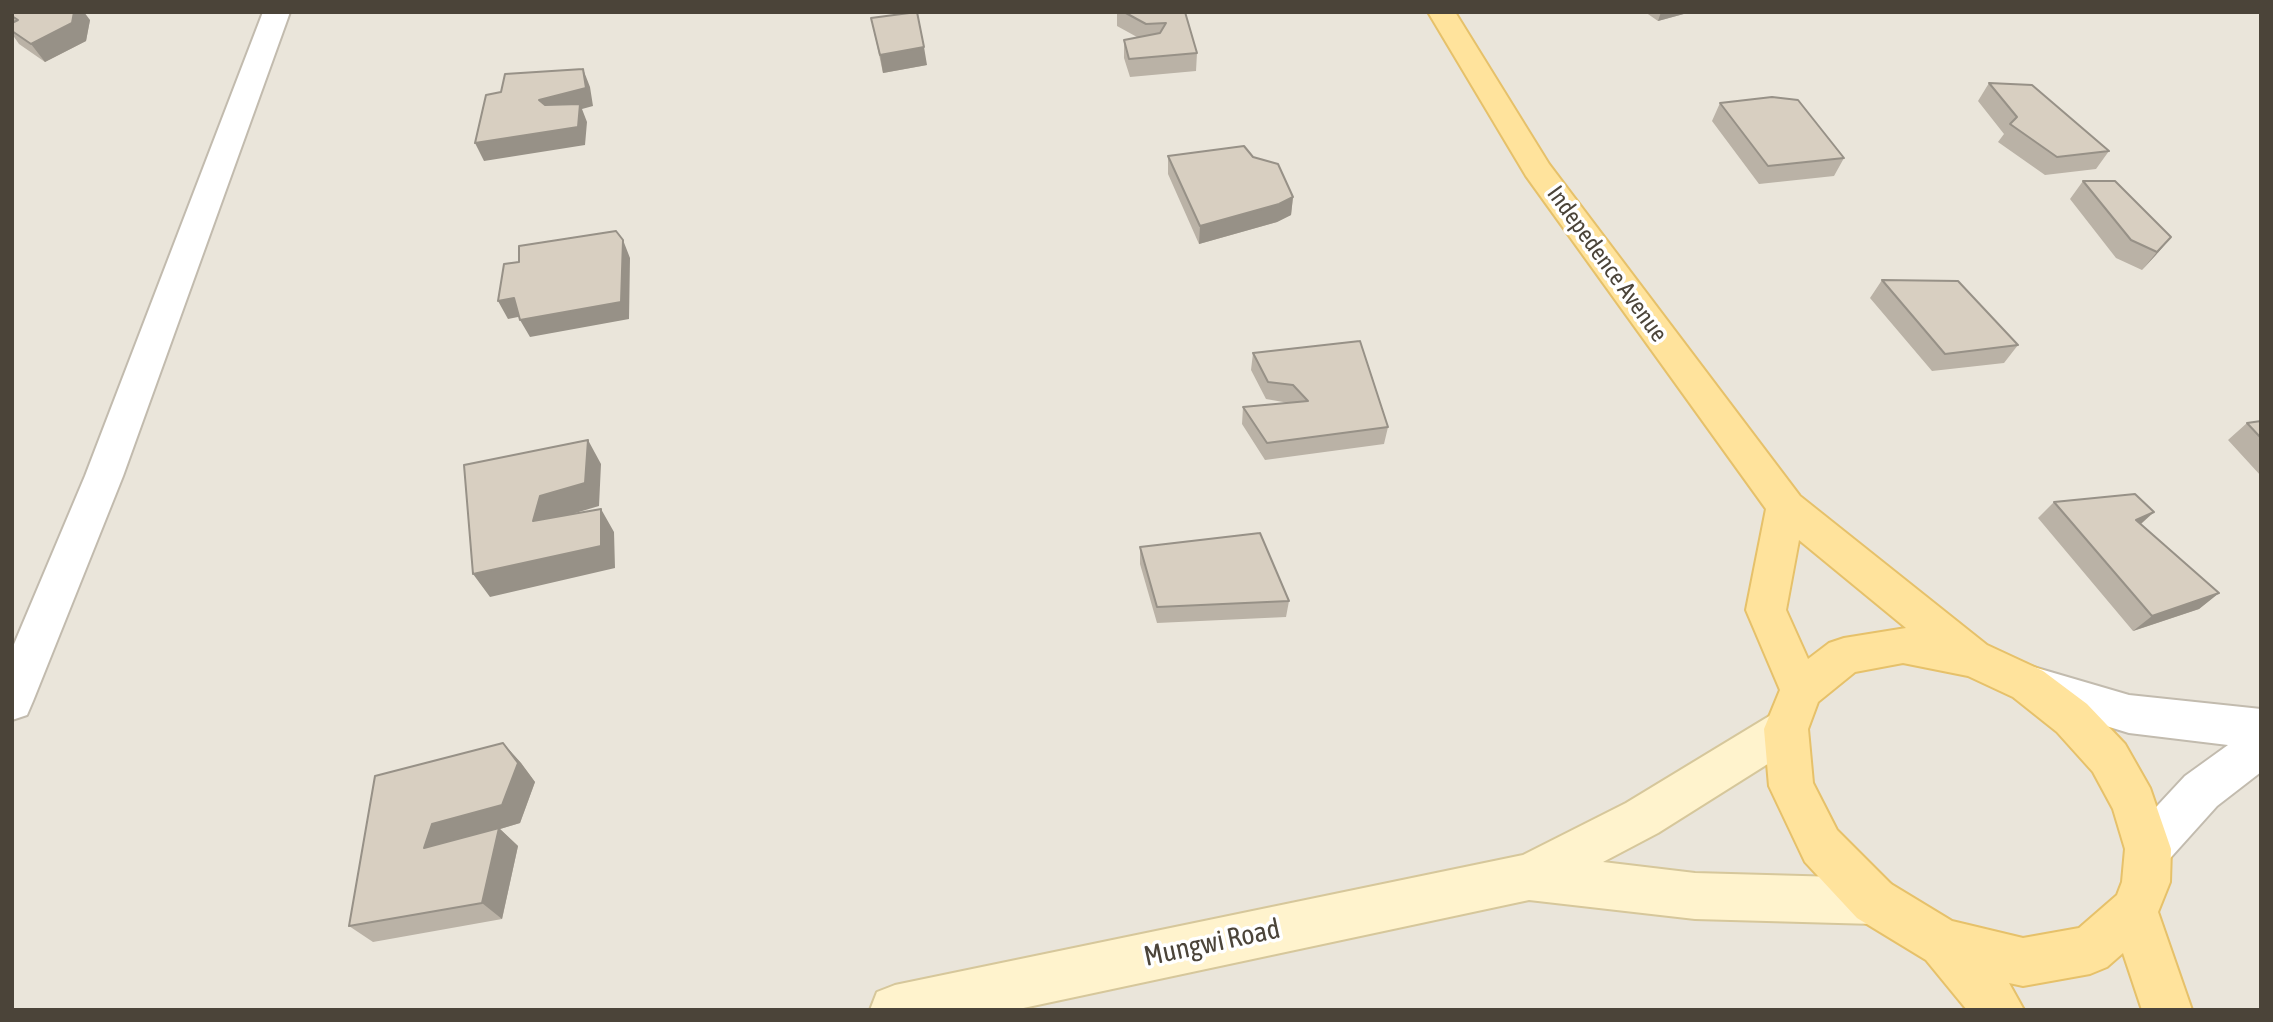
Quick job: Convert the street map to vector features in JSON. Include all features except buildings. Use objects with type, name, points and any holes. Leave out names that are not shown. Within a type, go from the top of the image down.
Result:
[{"type":"main road","name":"Indepedence Avenue","points":[[1441,12],[1537,169],[1786,506],[1974,659]]},
{"type":"main road","points":[[1786,506],[1766,610],[1793,710],[1791,786],[1821,846],[1874,901],[1943,943],[2000,1010]]},
{"type":"main road","points":[[1529,877],[1642,818],[1793,710],[1843,656],[1903,645],[1974,659],[2028,684],[2072,718],[2109,758],[2134,803],[2148,849],[2146,882],[2134,912],[2090,950],[2023,961],[1943,943]]},
{"type":"main road","points":[[1529,877],[1695,897],[1874,901]]},
{"type":"main road","name":"Mungwi Road","points":[[895,1010],[1529,877]]},
{"type":"main road","points":[[2134,912],[2167,1010]]},
{"type":"street","points":[[12,701],[104,476],[277,12]]},
{"type":"street","points":[[2028,684],[2129,714],[2261,729]]},
{"type":"street","points":[[2148,849],[2201,791],[2261,746]]},
{"type":"shaded area","points":[[12,12],[2261,12],[2261,1010],[12,1010]]}]
